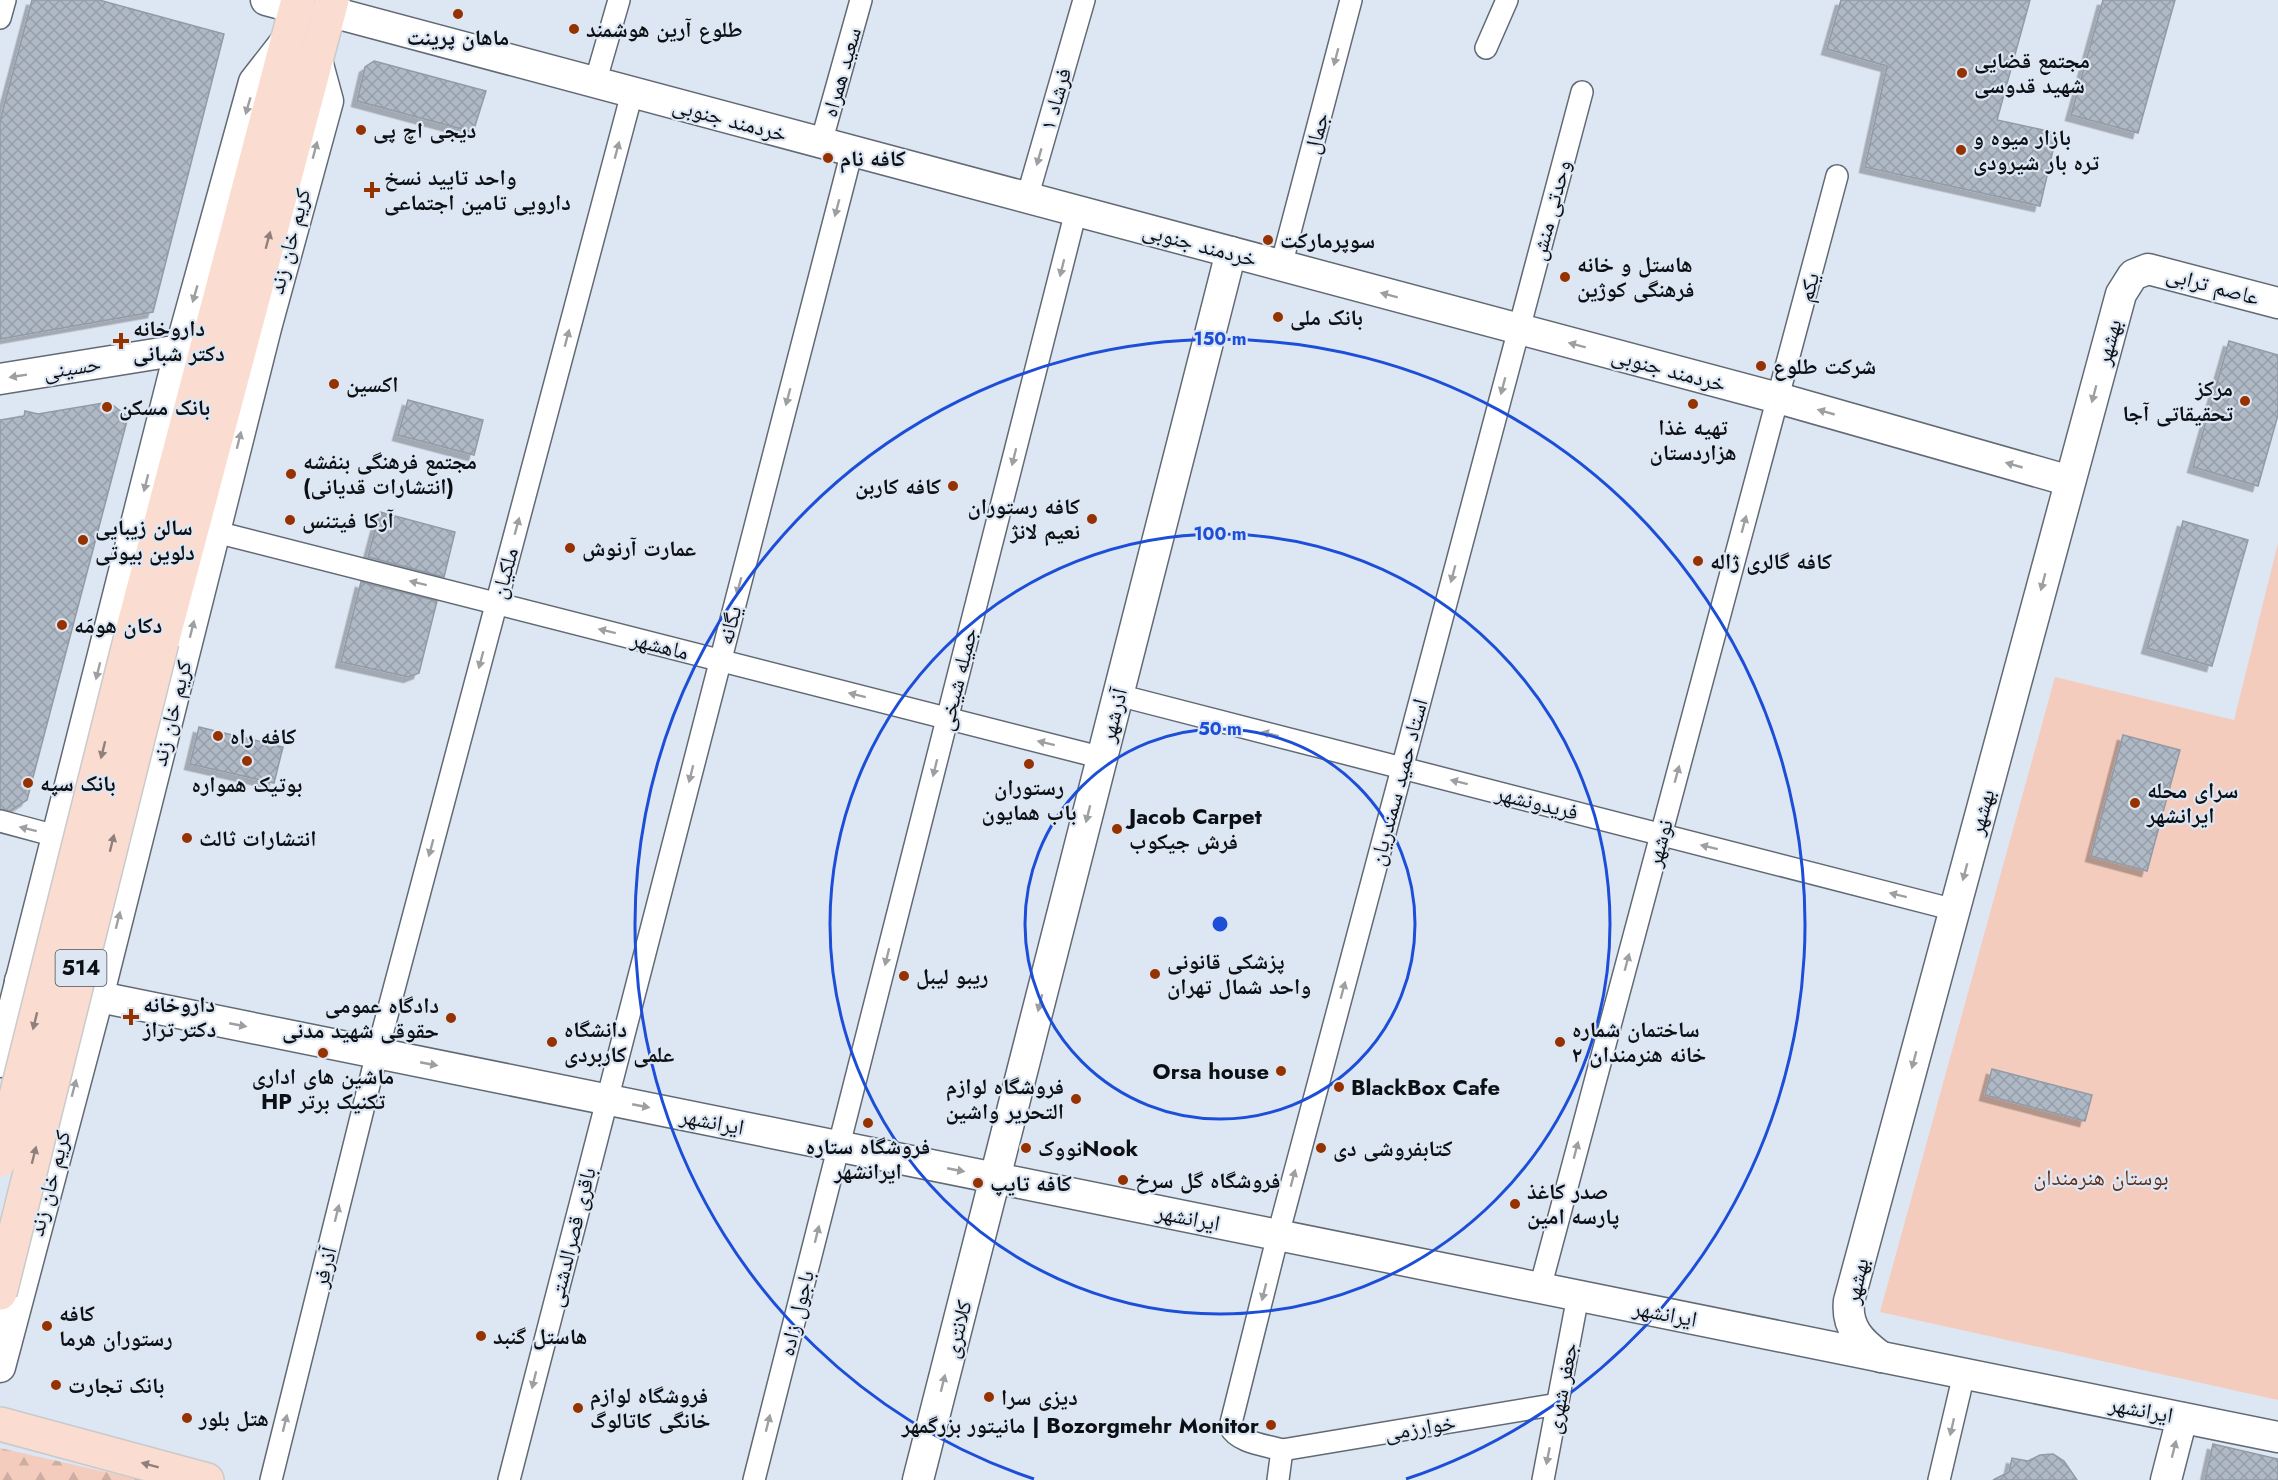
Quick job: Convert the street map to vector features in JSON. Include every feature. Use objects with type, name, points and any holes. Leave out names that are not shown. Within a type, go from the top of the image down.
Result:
[{"type":"main road","name":"کریم خان زند","points":[[0,1293],[147,637],[288,39],[287,3]]},
{"type":"main road","name":"خردمند جنوبی","points":[[330,6],[595,83],[1778,398],[2070,481]]},
{"type":"main road","name":"کریم خان زند","points":[[0,1160],[147,637],[330,6]]},
{"type":"main road","name":"کریم خان زند","points":[[0,1062],[180,350],[254,82],[288,39]]},
{"type":"main road","name":"کریم خان زند","points":[[0,1367],[98,997],[266,328],[328,101],[316,57]]},
{"type":"main road","name":"آذرشهر","points":[[996,1178],[1231,252]]},
{"type":"main road","name":"عاصم ترابی","points":[[2148,269],[2278,303]]},
{"type":"main road","name":"بهشهر","points":[[1881,1357],[1861,1341],[1853,1329],[1849,1316],[1849,1301],[2121,294],[2133,275],[2148,269]]},
{"type":"main road","name":"حسینی","points":[[0,379],[180,350]]},
{"type":"main road","name":"ایرانشهر","points":[[20,981],[2278,1437]]},
{"type":"main road","name":"کلانتری","points":[[918,1480],[996,1178]]},
{"type":"main road","points":[[2166,1480],[2182,1418]]},
{"type":"main road","points":[[0,1424],[207,1480]]},
{"type":"street","points":[[0,18],[4,0]]},
{"type":"street","points":[[595,83],[619,0]]},
{"type":"street","name":"سعید همراه","points":[[821,143],[861,0]]},
{"type":"street","name":"فرشاد ۱","points":[[1027,198],[1084,0]]},
{"type":"street","name":"جمال","points":[[1281,266],[1352,0]]},
{"type":"street","points":[[1486,48],[1507,0]]},
{"type":"street","name":"وحدتی منش","points":[[1518,329],[1582,92]]},
{"type":"street","name":"ملکیان","points":[[377,1053],[632,93]]},
{"type":"street","name":"یگانه","points":[[607,1099],[852,151]]},
{"type":"street","name":"یکم","points":[[1778,398],[1837,176]]},
{"type":"street","name":"جمیله شیخی","points":[[839,1147],[1076,211]]},
{"type":"street","name":"استاد حمید سمندریان","points":[[1282,1450],[1243,1439],[1233,1434],[1230,1427],[1278,1235],[1518,329]]},
{"type":"street","name":"نوشهر","points":[[1540,1288],[1778,398]]},
{"type":"street","name":"ماهشهر","points":[[216,532],[1103,758]]},
{"type":"street","name":"فریدونشهر","points":[[1119,694],[1954,910]]},
{"type":"street","points":[[0,821],[56,836]]},
{"type":"street","name":"آذرفر","points":[[272,1480],[377,1053]]},
{"type":"street","name":"باقری قصرالدشتی","points":[[508,1480],[607,1099]]},
{"type":"street","name":"باجول زاده","points":[[754,1480],[839,1147]]},
{"type":"street","name":"جعفر شهری","points":[[1543,1480],[1578,1296]]},
{"type":"street","points":[[1939,1480],[1964,1374]]},
{"type":"street","name":"خوارزمی","points":[[1282,1450],[1558,1404]]},
{"type":"street","points":[[1278,1480],[1282,1450]]},
{"type":"green space","name":"بوستان هنرمندان","points":[[2278,543],[2278,1400],[1880,1312],[2055,677],[2234,720]]},
{"type":"green space","points":[[0,1448],[141,1480],[0,1480]]},
{"type":"building","points":[[32,0],[99,0],[224,34],[153,312],[0,339],[0,121]]},
{"type":"building","points":[[1841,0],[2030,0],[1997,120],[2057,133],[2040,206],[1865,167],[1887,66],[1827,49]]},
{"type":"building","points":[[2103,0],[2175,0],[2138,133],[2071,115]]},
{"type":"building","points":[[374,61],[486,91],[473,132],[357,101],[365,67]]},
{"type":"building","points":[[2229,341],[2278,355],[2278,415],[2258,486],[2193,467]]},
{"type":"building","points":[[408,400],[483,420],[474,455],[398,435]]},
{"type":"building","points":[[109,402],[128,417],[27,800],[10,811],[0,809],[0,420],[24,416],[25,411],[38,414]]},
{"type":"building","points":[[380,512],[455,532],[444,577],[368,557]]},
{"type":"building","points":[[2183,521],[2248,540],[2212,666],[2147,648]]},
{"type":"building","points":[[361,582],[437,601],[419,673],[409,677],[341,662]]},
{"type":"building","points":[[199,727],[283,747],[274,783],[190,764]]},
{"type":"building","name":"سرای محله ایرانشهر","points":[[2123,735],[2180,750],[2147,871],[2091,856]]},
{"type":"building","points":[[1992,1069],[2092,1095],[2085,1121],[1985,1095]]},
{"type":"building","points":[[2213,1444],[2278,1459],[2278,1480],[2205,1480]]},
{"type":"building","points":[[2053,1454],[2064,1461],[2077,1480],[1993,1480],[2009,1472],[2012,1458],[2028,1461],[2040,1455]]},
{"type":"place","name":"ماهان پرینت","points":[[458,14]]},
{"type":"place","name":"طلوع آرین هوشمند","points":[[574,29]]},
{"type":"place","name":"مجتمع قضایی شهید قدوسی","points":[[1962,73]]},
{"type":"place","name":"دیجی اچ پی","points":[[361,130]]},
{"type":"place","name":"بازار میوه و تره بار شیرودی","points":[[1961,150]]},
{"type":"place","name":"کافه نام","points":[[828,158]]},
{"type":"place","name":"واحد تایید نسخ دارویی تامین اجتماعی","points":[[372,190]]},
{"type":"place","name":"سوپرمارکت","points":[[1268,240]]},
{"type":"place","name":"هاستل و خانه فرهنگی کوژین","points":[[1565,277]]},
{"type":"place","name":"بانک ملی","points":[[1278,317]]},
{"type":"place","name":"داروخانه دکتر شبانی","points":[[121,341]]},
{"type":"place","name":"شرکت طلوع","points":[[1761,366]]},
{"type":"place","name":"اكسين","points":[[334,384]]},
{"type":"place","name":"مرکز تحقیقاتی آجا","points":[[2245,401]]},
{"type":"place","name":"تهیه غذا هزاردستان","points":[[1693,404]]},
{"type":"place","name":"بانک مسکن","points":[[107,407]]},
{"type":"place","name":"مجتمع فرهنگی بنفشه (انتشارات قدیانی)","points":[[291,474]]},
{"type":"place","name":"کافه کاربن","points":[[953,486]]},
{"type":"place","name":"کافه رستوران نعیم لانژ","points":[[1092,519]]},
{"type":"place","name":"آرکا فیتنس","points":[[290,520]]},
{"type":"place","name":"سالن زیبایی دلوین بیوتی","points":[[83,540]]},
{"type":"place","name":"عمارت آرنوش","points":[[570,548]]},
{"type":"place","name":"کافه گالری ژاله","points":[[1698,561]]},
{"type":"place","name":"دکان هومَه","points":[[62,625]]},
{"type":"place","name":"کافه راه","points":[[218,736]]},
{"type":"place","name":"بوتیک همواره","points":[[247,761]]},
{"type":"place","name":"رستوران باب همایون","points":[[1029,764]]},
{"type":"place","name":"بانک سپه","points":[[28,783]]},
{"type":"place","name":"سرای محله ایرانشهر","points":[[2135,803]]},
{"type":"place","name":"Jacob Carpet فرش جیکوب","points":[[1117,829]]},
{"type":"place","name":"انتشارات ثالث","points":[[187,838]]},
{"type":"place","name":"پزشکی قانونی واحد شمال تهران","points":[[1155,974]]},
{"type":"place","name":"ریبو لیبل","points":[[904,976]]},
{"type":"place","name":"داروخانه دکتر تراز","points":[[131,1017]]},
{"type":"place","name":"دادگاه عمومی حقوقی شهید مدنی","points":[[451,1018]]},
{"type":"place","name":"دانشگاه علمی کاربردی","points":[[552,1042]]},
{"type":"place","name":"ساختمان شماره ۲ خانه هنرمندان","points":[[1560,1042]]},
{"type":"place","name":"ماشین های اداری HP تکنیک برتر","points":[[323,1053]]},
{"type":"place","name":"Orsa house","points":[[1281,1071]]},
{"type":"place","name":"BlackBox Cafe","points":[[1339,1087]]},
{"type":"place","name":"فروشگاه لوازم التحریر واشین","points":[[1076,1099]]},
{"type":"place","name":"فروشگاه ستاره ایرانشهر","points":[[868,1123]]},
{"type":"place","name":"نووکNook","points":[[1026,1148]]},
{"type":"place","name":"کتابفروشی دی","points":[[1321,1148]]},
{"type":"place","name":"فروشگاه گل سرخ","points":[[1123,1180]]},
{"type":"place","name":"کافه تایپ","points":[[978,1183]]},
{"type":"place","name":"صدر کاغذ پارسه امین","points":[[1515,1204]]},
{"type":"place","name":"کافه رستوران هرما","points":[[47,1326]]},
{"type":"place","name":"هاستل گنبد","points":[[481,1336]]},
{"type":"place","name":"بانک تجارت","points":[[56,1385]]},
{"type":"place","name":"دیزی سرا","points":[[989,1397]]},
{"type":"place","name":"فروشگاه لوازم خانگی کاتالوگ","points":[[578,1408]]},
{"type":"place","name":"هتل بلور","points":[[187,1418]]},
{"type":"place","name":"مانیتور بزرگمهر | Bozorgmehr Monitor","points":[[1271,1425]]}]
